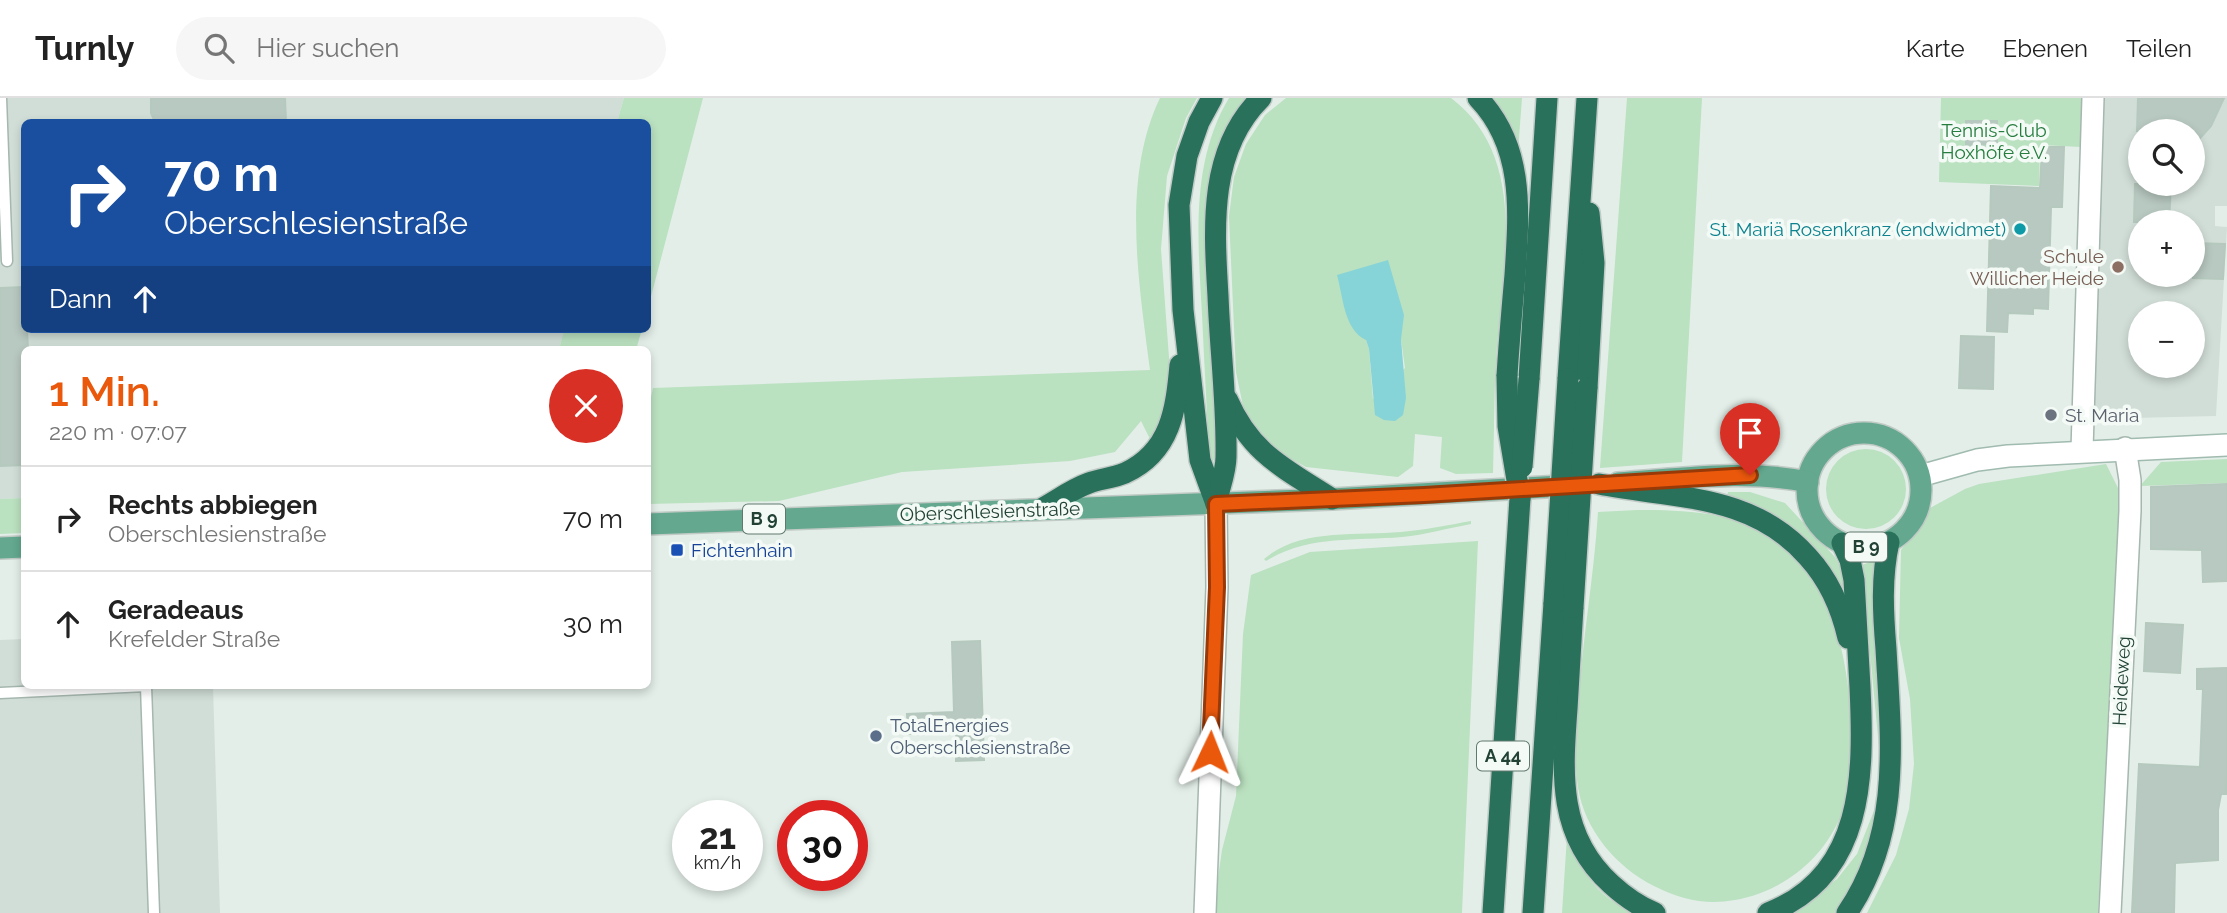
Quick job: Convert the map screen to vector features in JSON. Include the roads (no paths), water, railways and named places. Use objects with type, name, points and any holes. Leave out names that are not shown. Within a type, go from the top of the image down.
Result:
[{"type":"highway","points":[[1212,98],[1193,137],[1183,174],[1179,205],[1184,310],[1200,460],[1216,504]]},
{"type":"highway","points":[[1216,504],[1227,460],[1216,260],[1215,219],[1218,189],[1224,162],[1235,134],[1261,98]]},
{"type":"highway","points":[[1478,98],[1503,135],[1517,179],[1519,213],[1507,376],[1508,426],[1520,498]]},
{"type":"highway","name":"A 44","points":[[1493,913],[1547,98]]},
{"type":"highway","name":"A 44","points":[[1533,913],[1564,605],[1578,383],[1583,156],[1587,98]]},
{"type":"highway","points":[[1041,509],[1088,483],[1127,472],[1145,461],[1160,445],[1173,419],[1177,400],[1184,310]]},
{"type":"highway","points":[[1223,390],[1239,423],[1261,452],[1332,499]]},
{"type":"highway","points":[[1599,484],[1732,508],[1763,519],[1792,541],[1821,573],[1839,607],[1853,657],[1861,709]]},
{"type":"highway","points":[[1847,913],[1875,860],[1890,792],[1892,758],[1883,602],[1889,542]]},
{"type":"highway","points":[[1768,913],[1790,903],[1810,887],[1830,865],[1843,844],[1859,794],[1861,709],[1854,580],[1842,543]]},
{"type":"highway","points":[[1564,605],[1565,789],[1571,823],[1584,853],[1598,871],[1626,897],[1655,913]]},
{"type":"main road","points":[[1808,482],[1811,469],[1820,453],[1833,442],[1850,435],[1867,433],[1885,437],[1900,446],[1912,460],[1920,476]]},
{"type":"main road","name":"B 9","points":[[1332,499],[1750,475],[1781,477],[1808,482],[1811,513],[1826,533],[1842,543],[1864,547],[1889,542],[1910,524],[1921,493],[1920,476]]},
{"type":"main road","name":"Oberschlesienstraße","points":[[651,524],[1332,499]]},
{"type":"main road","points":[[0,548],[21,547]]},
{"type":"street","points":[[2082,450],[2093,98]]},
{"type":"street","points":[[1920,476],[1977,460],[2034,453],[2227,445]]},
{"type":"street","name":"Heideweg","points":[[2110,913],[2130,511],[2130,480],[2125,449]]},
{"type":"street","points":[[1205,913],[1217,587],[1216,504]]},
{"type":"lane","points":[[1,98],[7,261]]},
{"type":"lane","points":[[0,693],[83,689]]},
{"type":"lane","points":[[146,689],[154,913]]},
{"type":"water","points":[[1388,260],[1404,315],[1401,339],[1406,398],[1403,415],[1395,421],[1384,420],[1375,415],[1369,349],[1366,340],[1353,329],[1349,321],[1337,275]]},
{"type":"place","name":"St. Mariä Rosenkranz (endwidmet)","points":[[2020,229]]},
{"type":"place","name":"Schule Willicher Heide","points":[[2118,267]]},
{"type":"place","name":"St. Maria","points":[[2051,415]]},
{"type":"place","name":"Fichtenhain","points":[[677,550]]},
{"type":"place","name":"TotalEnergies Oberschlesienstraße","points":[[876,736]]},
{"type":"park label","name":"Tennis-Club Hoxhöfe e.V.","points":[[1994,141]]}]
